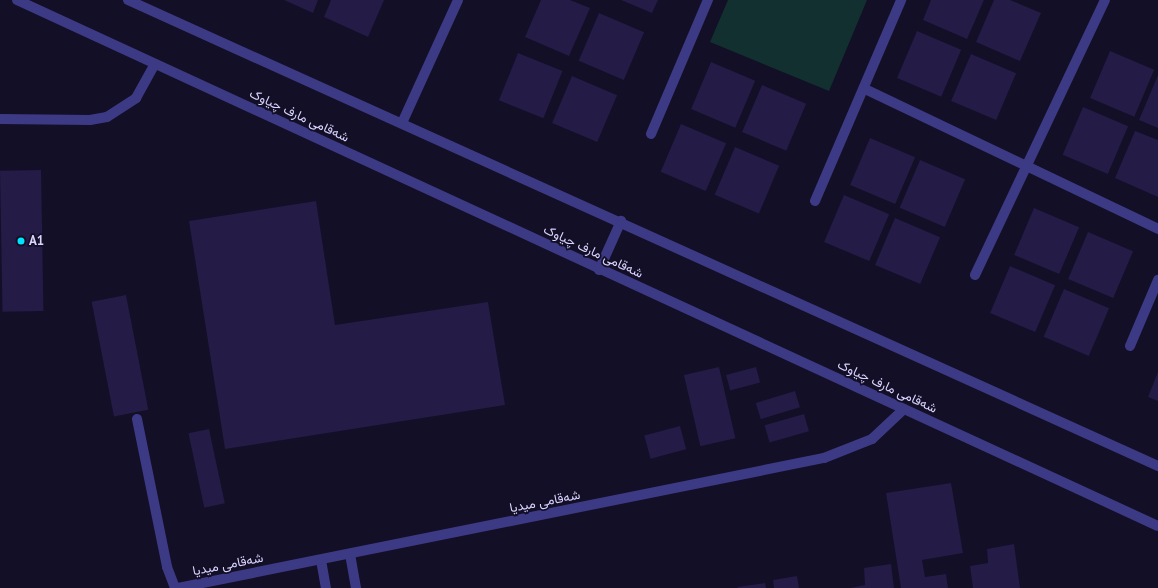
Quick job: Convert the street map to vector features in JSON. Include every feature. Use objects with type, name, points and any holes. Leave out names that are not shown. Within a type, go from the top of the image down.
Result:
[{"type":"street","name":"شەقامی مارف چیاوک","points":[[17,0],[599,270],[1158,526]]},
{"type":"street","points":[[128,0],[621,221],[1158,466]]},
{"type":"street","points":[[402,123],[458,0]]},
{"type":"street","points":[[651,134],[708,0]]},
{"type":"street","points":[[815,201],[865,89],[902,0]]},
{"type":"street","points":[[975,275],[1026,163],[1105,0]]},
{"type":"street","points":[[0,119],[90,120],[107,117],[136,98],[155,64]]},
{"type":"street","points":[[865,89],[1026,163],[1158,229]]},
{"type":"street","points":[[599,270],[621,221]]},
{"type":"street","points":[[1130,346],[1158,280]]},
{"type":"street","name":"شەقامی میدیا","points":[[176,588],[824,458],[872,439],[904,409]]},
{"type":"street","points":[[137,419],[167,568],[176,588]]},
{"type":"street","points":[[350,554],[356,588]]},
{"type":"street","points":[[321,560],[326,588]]},
{"type":"green space","points":[[728,0],[867,0],[829,91],[710,42]]},
{"type":"building","points":[[284,0],[318,0],[313,13]]},
{"type":"building","points":[[331,0],[384,0],[368,37],[324,17]]},
{"type":"building","points":[[541,0],[570,0],[590,8],[569,56],[525,37]]},
{"type":"building","points":[[621,0],[658,0],[652,13]]},
{"type":"building","points":[[931,0],[984,0],[967,39],[923,20]]},
{"type":"building","points":[[994,0],[1010,0],[1041,13],[1020,61],[976,42]]},
{"type":"building","points":[[599,13],[644,32],[624,80],[579,61]]},
{"type":"building","points":[[917,31],[961,50],[941,97],[897,78]]},
{"type":"building","points":[[1110,51],[1154,70],[1134,117],[1090,98]]},
{"type":"building","points":[[518,53],[563,71],[543,118],[499,100]]},
{"type":"building","points":[[971,54],[1016,73],[996,120],[951,101]]},
{"type":"building","points":[[711,62],[755,81],[735,128],[691,109]]},
{"type":"building","points":[[1158,75],[1158,128],[1139,120]]},
{"type":"building","points":[[572,76],[617,95],[597,142],[552,123]]},
{"type":"building","points":[[762,85],[806,104],[786,151],[742,132]]},
{"type":"building","points":[[1083,107],[1128,126],[1108,174],[1063,155]]},
{"type":"building","points":[[681,124],[726,143],[706,191],[661,172]]},
{"type":"building","points":[[1135,131],[1158,140],[1158,197],[1115,178]]},
{"type":"building","points":[[870,138],[915,157],[895,204],[850,185]]},
{"type":"building","points":[[735,147],[779,166],[759,214],[715,195]]},
{"type":"building","points":[[920,160],[965,179],[945,227],[900,208]]},
{"type":"building","name":"A1","points":[[41,170],[43,311],[2,312],[0,171]]},
{"type":"building","points":[[844,195],[889,214],[869,261],[824,242]]},
{"type":"building","points":[[316,201],[335,325],[488,302],[505,405],[225,449],[189,221]]},
{"type":"building","points":[[1034,208],[1079,227],[1059,274],[1014,255]]},
{"type":"building","points":[[895,218],[940,237],[920,284],[875,265]]},
{"type":"building","points":[[1088,232],[1133,251],[1113,298],[1068,279]]},
{"type":"building","points":[[1010,266],[1055,285],[1035,332],[990,313]]},
{"type":"building","points":[[1064,289],[1109,308],[1089,356],[1044,337]]},
{"type":"building","points":[[126,295],[148,410],[114,417],[92,302]]},
{"type":"building","points":[[719,367],[735,438],[700,446],[684,375]]},
{"type":"building","points":[[756,367],[760,382],[730,390],[726,375]]},
{"type":"building","points":[[1158,372],[1158,401],[1148,397]]},
{"type":"building","points":[[795,391],[800,407],[761,419],[756,403]]},
{"type":"building","points":[[804,414],[809,431],[770,443],[765,425]]},
{"type":"building","points":[[680,426],[686,449],[650,459],[644,436]]},
{"type":"building","points":[[209,429],[225,503],[204,508],[188,433]]},
{"type":"building","points":[[951,483],[963,553],[922,560],[925,577],[946,574],[948,588],[901,588],[886,493]]},
{"type":"building","points":[[1014,544],[1020,588],[973,588],[970,566],[988,563],[987,549]]},
{"type":"building","points":[[891,564],[894,588],[850,588],[865,585],[864,568]]},
{"type":"building","points":[[797,576],[799,588],[774,588],[773,580]]},
{"type":"building","points":[[765,583],[766,588],[737,587]]},
{"type":"place","name":"A1","points":[[21,241]]}]
